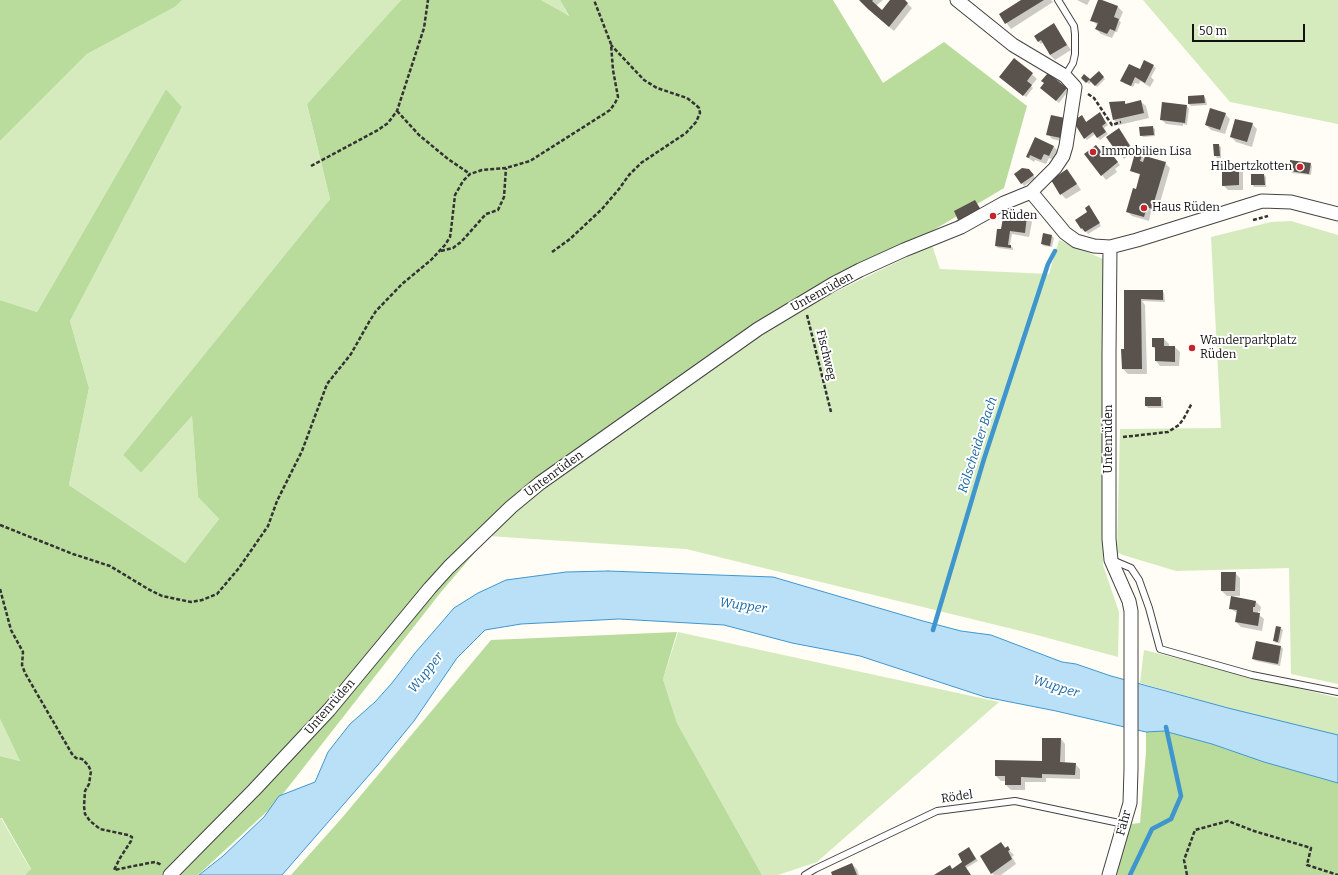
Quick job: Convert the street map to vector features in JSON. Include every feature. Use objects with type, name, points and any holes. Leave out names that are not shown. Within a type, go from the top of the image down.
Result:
[{"type":"street","points":[[957,0],[1013,45],[1065,76],[1075,87]]},
{"type":"street","name":"Untenrüden","points":[[171,874],[248,796],[329,710],[430,588],[511,507],[540,484],[758,328],[860,270],[961,227],[1004,203],[1031,192],[1055,168],[1063,156],[1066,146],[1075,87]]},
{"type":"street","points":[[1031,192],[1056,224],[1070,237],[1083,243],[1110,247],[1262,201],[1291,202],[1338,214]]},
{"type":"street","name":"Untenrüden","points":[[1110,247],[1110,538],[1111,560],[1129,601],[1131,627],[1131,769]]},
{"type":"street","name":"Fähr","points":[[1108,875],[1130,803],[1131,769]]},
{"type":"lane","points":[[1058,0],[1074,26],[1075,34],[1075,54],[1073,63],[1065,76]]},
{"type":"lane","points":[[1111,560],[1131,568],[1139,580],[1149,608],[1160,648],[1252,675],[1338,692]]},
{"type":"lane","name":"Rödel","points":[[805,875],[814,869],[937,811],[1015,801],[1124,824]]},
{"type":"path","points":[[311,166],[378,130],[388,122],[397,111],[424,28],[428,0]]},
{"type":"path","points":[[0,525],[73,554],[110,566],[162,596],[191,602],[202,600],[217,594],[239,568],[268,526],[277,501],[302,451],[327,384],[351,354],[376,311],[402,284],[440,251],[450,237],[455,195],[463,181],[470,174],[482,170],[506,168],[535,159],[604,114],[612,107],[618,97],[613,70],[611,44],[594,0]]},
{"type":"path","points":[[552,252],[570,239],[602,209],[636,168],[686,133],[696,122],[700,113],[699,108],[692,100],[657,88],[644,80],[611,44]]},
{"type":"path","points":[[1075,87],[1094,98],[1112,125],[1121,122]]},
{"type":"path","points":[[397,111],[424,139],[448,159],[470,174]]},
{"type":"path","points":[[440,251],[453,248],[461,242],[486,214],[498,210],[504,197],[506,168]]},
{"type":"path","points":[[1248,221],[1273,215]]},
{"type":"path","name":"Fischweg","points":[[804,301],[831,412]]},
{"type":"path","points":[[1109,438],[1168,432],[1179,425],[1188,414],[1192,403]]},
{"type":"path","points":[[0,589],[11,630],[23,652],[22,665],[25,673],[72,754],[76,758],[82,759],[91,771],[89,784],[85,792],[85,814],[90,821],[100,829],[132,837],[114,870],[155,862],[160,864],[171,874]]},
{"type":"path","points":[[1187,875],[1184,860],[1195,830],[1228,821],[1254,831],[1311,848],[1307,865],[1338,875]]},
{"type":"green space","points":[[0,0],[182,0],[175,7],[87,54],[0,141]]},
{"type":"green space","points":[[182,0],[401,0],[307,104],[330,199],[123,455],[141,473],[192,416],[198,497],[219,519],[185,563],[69,485],[89,388],[70,321],[182,107],[166,89],[37,312],[0,300],[0,141],[87,54],[175,7]]},
{"type":"green space","points":[[401,0],[541,0],[569,16],[560,0],[833,0],[883,83],[944,42],[1027,106],[1004,188],[927,234],[789,306],[538,479],[441,592],[275,804],[198,875],[25,875],[31,869],[2,818],[0,818],[0,756],[20,761],[0,719],[0,300],[37,312],[166,89],[182,107],[70,321],[89,388],[69,485],[185,563],[219,519],[198,497],[192,416],[141,473],[123,455],[330,199],[307,104]]},
{"type":"green space","points":[[541,0],[560,0],[569,17]]},
{"type":"green space","points":[[1143,0],[1338,0],[1338,124],[1230,102]]},
{"type":"green space","points":[[1291,221],[1338,235],[1338,684],[1291,674],[1289,568],[1176,571],[1117,552],[1120,429],[1221,428],[1211,237],[1271,222]]},
{"type":"green space","points":[[1059,240],[1103,259],[1103,565],[1119,612],[1118,657],[1033,634],[686,549],[488,536],[515,511],[543,489],[761,332],[796,311],[932,245],[940,269],[1049,274]]},
{"type":"green space","points":[[677,632],[663,679],[677,723],[762,875],[291,875],[341,819],[491,640]]},
{"type":"green space","points":[[678,632],[999,702],[817,862],[778,875],[762,875],[677,723],[663,679]]},
{"type":"green space","points":[[1144,650],[1338,698],[1338,735],[1228,708],[1140,683]]},
{"type":"green space","points":[[0,719],[20,761],[0,756]]},
{"type":"green space","points":[[1164,731],[1212,744],[1264,762],[1338,783],[1338,875],[1113,875],[1131,824],[1140,823],[1146,753],[1146,732]]},
{"type":"green space","points":[[0,818],[31,870],[25,875],[0,875]]},
{"type":"water","name":"Wupper","points":[[608,571],[773,577],[923,621],[961,631],[991,635],[1062,662],[1076,664],[1111,676],[1228,708],[1338,735],[1338,783],[1264,762],[1212,744],[1164,731],[1146,732],[1056,711],[985,697],[860,656],[792,643],[724,625],[619,619],[521,624],[485,630],[457,658],[414,721],[282,875],[199,875],[223,856],[264,817],[279,796],[315,782],[328,752],[350,724],[375,702],[454,608],[478,593],[506,580],[566,572]]},
{"type":"building","points":[[859,0],[873,0],[872,1],[882,10],[890,0],[905,0],[908,3],[889,27]]},
{"type":"building","points":[[1021,0],[1044,0],[1005,24],[999,14]]},
{"type":"building","points":[[1098,0],[1118,6],[1114,17],[1119,19],[1115,31],[1110,29],[1107,34],[1095,29],[1098,23],[1090,21]]},
{"type":"building","points":[[1054,23],[1067,45],[1050,55],[1041,40],[1038,42],[1034,36]]},
{"type":"building","points":[[1014,58],[1033,73],[1027,81],[1032,85],[1023,96],[999,77]]},
{"type":"building","points":[[1144,60],[1154,65],[1145,83],[1135,77],[1131,86],[1120,81],[1129,64],[1140,69]]},
{"type":"building","points":[[1099,71],[1104,77],[1095,86],[1089,80]]},
{"type":"building","points":[[1048,73],[1067,88],[1056,101],[1040,88],[1044,83],[1041,81]]},
{"type":"building","points":[[1084,74],[1090,79],[1086,83],[1081,78]]},
{"type":"building","points":[[1204,95],[1205,103],[1188,104],[1188,96]]},
{"type":"building","points":[[1141,100],[1144,113],[1113,120],[1109,102],[1125,101],[1125,104]]},
{"type":"building","points":[[1162,102],[1187,105],[1185,123],[1160,120]]},
{"type":"building","points":[[1210,108],[1226,113],[1220,130],[1205,125]]},
{"type":"building","points":[[1100,112],[1106,123],[1102,126],[1106,132],[1097,138],[1093,132],[1084,139],[1073,121],[1082,115],[1086,122]]},
{"type":"building","points":[[1051,115],[1065,118],[1061,138],[1046,135]]},
{"type":"building","points":[[1235,119],[1253,123],[1247,142],[1230,137]]},
{"type":"building","points":[[1153,126],[1154,135],[1140,136],[1139,127]]},
{"type":"building","points":[[1119,128],[1130,146],[1118,154],[1106,137]]},
{"type":"building","points":[[1035,137],[1054,146],[1049,156],[1044,154],[1041,160],[1030,155],[1029,158],[1026,157]]},
{"type":"building","points":[[1213,144],[1219,144],[1220,156],[1214,156]]},
{"type":"building","points":[[1096,145],[1105,156],[1110,152],[1118,162],[1101,176],[1084,154]]},
{"type":"building","points":[[1135,153],[1142,155],[1140,161],[1143,162],[1145,156],[1166,162],[1152,209],[1147,207],[1144,217],[1126,212],[1133,188],[1136,189],[1140,174],[1130,171]]},
{"type":"building","name":"Hilbertzkotten","points":[[1290,160],[1311,163],[1309,174],[1289,171]]},
{"type":"building","points":[[1222,163],[1239,163],[1239,185],[1222,186]]},
{"type":"building","points":[[1022,168],[1029,169],[1034,175],[1021,184],[1014,174]]},
{"type":"building","points":[[1067,169],[1077,184],[1060,195],[1051,180]]},
{"type":"building","points":[[1251,174],[1264,174],[1265,185],[1251,185]]},
{"type":"building","points":[[975,200],[981,210],[957,223],[956,221],[958,220],[954,211]]},
{"type":"building","points":[[1089,205],[1100,223],[1085,232],[1075,220],[1087,212],[1085,208]]},
{"type":"building","points":[[1004,212],[1027,216],[1025,233],[1010,231],[1008,245],[1011,245],[1011,248],[995,246],[997,229],[1001,229]]},
{"type":"building","points":[[1043,233],[1052,235],[1050,246],[1041,244]]},
{"type":"building","points":[[1124,290],[1163,290],[1163,300],[1141,299],[1142,369],[1122,369],[1121,349],[1124,349]]},
{"type":"building","points":[[1152,338],[1164,338],[1164,346],[1175,346],[1175,362],[1155,361],[1155,347],[1152,347]]},
{"type":"building","points":[[1145,397],[1161,397],[1161,406],[1145,406]]},
{"type":"building","points":[[1221,572],[1236,572],[1235,591],[1221,591]]},
{"type":"building","points":[[1231,596],[1256,601],[1255,607],[1253,607],[1253,612],[1260,613],[1258,626],[1235,622],[1237,610],[1229,609]]},
{"type":"building","points":[[1276,626],[1281,627],[1278,642],[1273,641]]},
{"type":"building","points":[[1256,641],[1281,646],[1278,664],[1252,659]]},
{"type":"building","points":[[1042,738],[1061,738],[1060,762],[1076,763],[1075,775],[1042,774],[1042,778],[1021,777],[1021,785],[1005,785],[1005,776],[995,776],[995,760],[1042,761]]},
{"type":"building","points":[[1001,842],[1005,848],[1008,846],[1010,850],[1008,851],[1012,859],[991,874],[980,856]]},
{"type":"building","points":[[969,847],[976,859],[965,866],[971,875],[934,875],[950,865],[952,869],[962,862],[958,854]]},
{"type":"building","points":[[852,863],[857,875],[832,875],[831,872]]},
{"type":"waterway","name":"Rölscheider Bach","points":[[933,630],[984,459],[1048,264],[1055,251]]},
{"type":"waterway","points":[[1130,875],[1152,829],[1171,819],[1181,796],[1166,727]]},
{"type":"place","name":"Immobilien Lisa","points":[[1093,152]]},
{"type":"place","name":"Hilbertzkotten","points":[[1300,167]]},
{"type":"place","name":"Haus Rüden","points":[[1144,208]]},
{"type":"place","name":"Rüden","points":[[993,216]]},
{"type":"place","name":"Wanderparkplatz Rüden","points":[[1192,348]]}]
